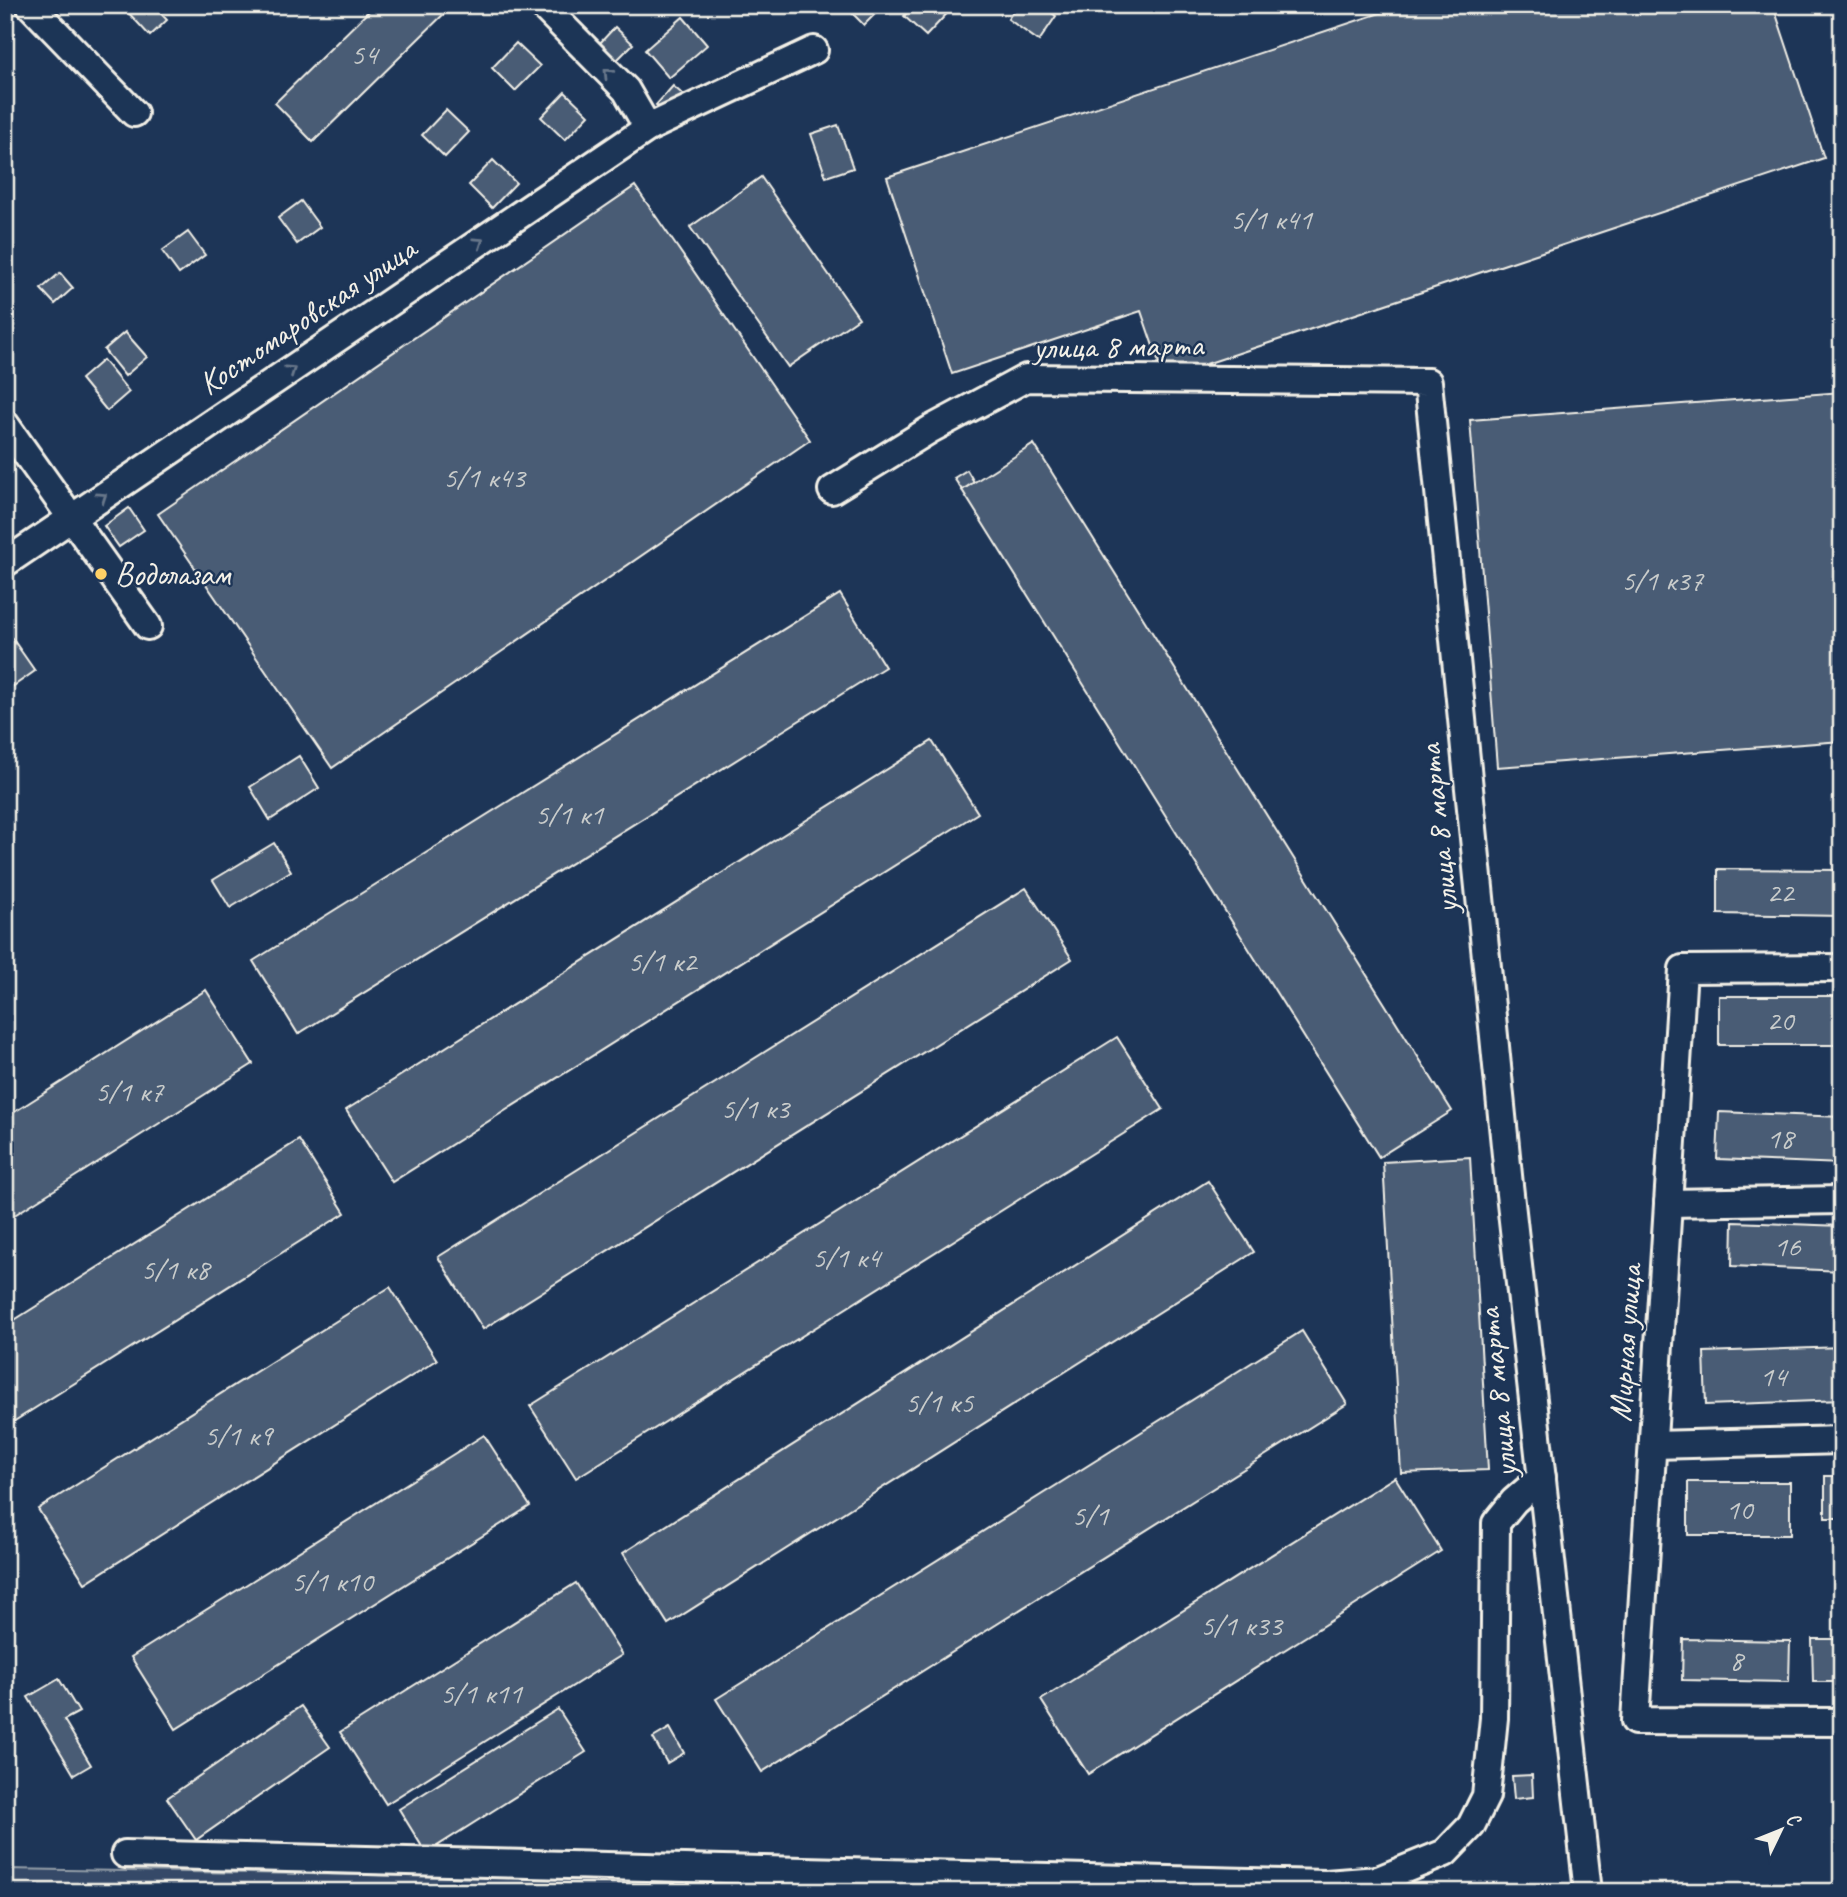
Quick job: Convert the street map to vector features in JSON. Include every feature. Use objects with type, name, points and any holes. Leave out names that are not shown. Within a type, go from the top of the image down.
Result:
[{"type":"street","points":[[30,5],[134,113]]},
{"type":"street","points":[[542,5],[626,90],[648,128]]},
{"type":"street","name":"Костомаровская улица","points":[[5,563],[648,128],[814,50]]},
{"type":"street","name":"улица 8 марта","points":[[832,490],[931,429],[1026,378],[1428,382],[1588,1892]]},
{"type":"street","points":[[5,424],[148,626]]},
{"type":"street","name":"Мирная улица","points":[[1842,968],[1683,969],[1635,1721],[1842,1722]]},
{"type":"street","points":[[1668,1203],[1842,1200]]},
{"type":"street","points":[[1653,1445],[1842,1440]]},
{"type":"street","points":[[125,1854],[1326,1884],[1378,1880],[1446,1853],[1471,1826],[1486,1796],[1494,1718],[1496,1523],[1514,1501],[1542,1477]]},
{"type":"shaded area","points":[[5,1869],[1393,1892],[5,1892]]},
{"type":"building","points":[[129,5],[153,5],[167,20],[150,36],[125,9]]},
{"type":"building","points":[[375,5],[453,5],[313,142],[275,103]]},
{"type":"building","points":[[853,5],[884,5],[864,25],[849,10]]},
{"type":"building","points":[[914,5],[955,5],[926,36],[904,16]]},
{"type":"building","points":[[1017,5],[1041,5],[1056,16],[1039,41],[1008,19]]},
{"type":"building","points":[[1404,5],[1773,5],[1824,158],[1164,378],[1141,311],[952,374],[887,177]]},
{"type":"building","points":[[683,17],[707,45],[669,78],[645,50]]},
{"type":"building","points":[[615,27],[633,44],[615,62],[598,45]]},
{"type":"building","points":[[516,43],[540,66],[515,91],[492,68]]},
{"type":"building","points":[[673,86],[686,97],[669,117],[656,105]]},
{"type":"building","points":[[565,92],[589,115],[565,140],[541,117]]},
{"type":"building","points":[[446,110],[469,132],[445,157],[422,135]]},
{"type":"building","points":[[838,125],[853,168],[826,177],[811,134]]},
{"type":"building","points":[[493,160],[516,183],[492,208],[469,185]]},
{"type":"building","points":[[761,177],[859,318],[788,367],[690,227]]},
{"type":"building","points":[[635,186],[810,440],[332,768],[158,514]]},
{"type":"building","points":[[301,201],[320,227],[297,244],[278,218]]},
{"type":"building","points":[[188,232],[205,255],[179,274],[162,251]]},
{"type":"building","points":[[60,273],[73,288],[55,304],[41,289]]},
{"type":"building","points":[[125,332],[147,357],[125,376],[104,350]]},
{"type":"building","points":[[103,360],[129,392],[107,411],[81,379]]},
{"type":"building","points":[[1842,392],[1842,741],[1497,767],[1470,420]]},
{"type":"building","points":[[1034,444],[1452,1111],[1379,1157],[962,490]]},
{"type":"building","points":[[967,470],[974,482],[962,490],[954,478]]},
{"type":"building","points":[[129,508],[144,530],[119,547],[104,526]]},
{"type":"building","points":[[840,594],[885,667],[298,1034],[253,961]]},
{"type":"building","points":[[5,628],[35,671],[5,692]]},
{"type":"building","points":[[932,741],[978,813],[392,1182],[346,1110]]},
{"type":"building","points":[[299,756],[319,788],[270,820],[250,787]]},
{"type":"building","points":[[274,843],[291,871],[230,908],[213,880]]},
{"type":"building","points":[[1718,869],[1842,870],[1842,916],[1718,914]]},
{"type":"building","points":[[1026,888],[1072,959],[483,1329],[438,1257]]},
{"type":"building","points":[[206,990],[253,1064],[5,1221],[5,1118]]},
{"type":"building","points":[[1719,996],[1841,996],[1841,1045],[1719,1045]]},
{"type":"building","points":[[1117,1037],[1163,1109],[576,1478],[530,1406]]},
{"type":"building","points":[[1719,1112],[1842,1117],[1842,1164],[1717,1159]]},
{"type":"building","points":[[299,1140],[345,1213],[5,1427],[5,1326]]},
{"type":"building","points":[[1470,1157],[1488,1470],[1401,1473],[1383,1162]]},
{"type":"building","points":[[1208,1181],[1254,1252],[668,1624],[623,1553]]},
{"type":"building","points":[[1733,1222],[1842,1226],[1842,1271],[1732,1266]]},
{"type":"building","points":[[390,1287],[437,1360],[85,1583],[38,1509]]},
{"type":"building","points":[[1302,1331],[1347,1404],[762,1772],[716,1699]]},
{"type":"building","points":[[1842,1347],[1842,1400],[1706,1405],[1704,1352]]},
{"type":"building","points":[[484,1435],[530,1506],[176,1729],[131,1657]]},
{"type":"building","points":[[1825,1476],[1842,1476],[1842,1518],[1825,1518]]},
{"type":"building","points":[[1395,1477],[1441,1551],[1088,1774],[1041,1700]]},
{"type":"building","points":[[1688,1482],[1790,1482],[1790,1535],[1688,1535]]},
{"type":"building","points":[[576,1583],[622,1655],[386,1804],[340,1732]]},
{"type":"building","points":[[1683,1639],[1790,1641],[1789,1682],[1682,1680]]},
{"type":"building","points":[[1812,1639],[1842,1639],[1842,1682],[1813,1682]]},
{"type":"building","points":[[59,1679],[79,1712],[64,1720],[91,1765],[74,1775],[28,1697]]},
{"type":"building","points":[[301,1706],[330,1747],[196,1840],[167,1798]]},
{"type":"building","points":[[558,1709],[586,1752],[426,1853],[399,1809]]},
{"type":"building","points":[[670,1728],[684,1753],[667,1763],[653,1738]]},
{"type":"building","points":[[1532,1775],[1533,1797],[1514,1799],[1512,1776]]},
{"type":"place","name":"Водолазам","points":[[101,574]]}]
